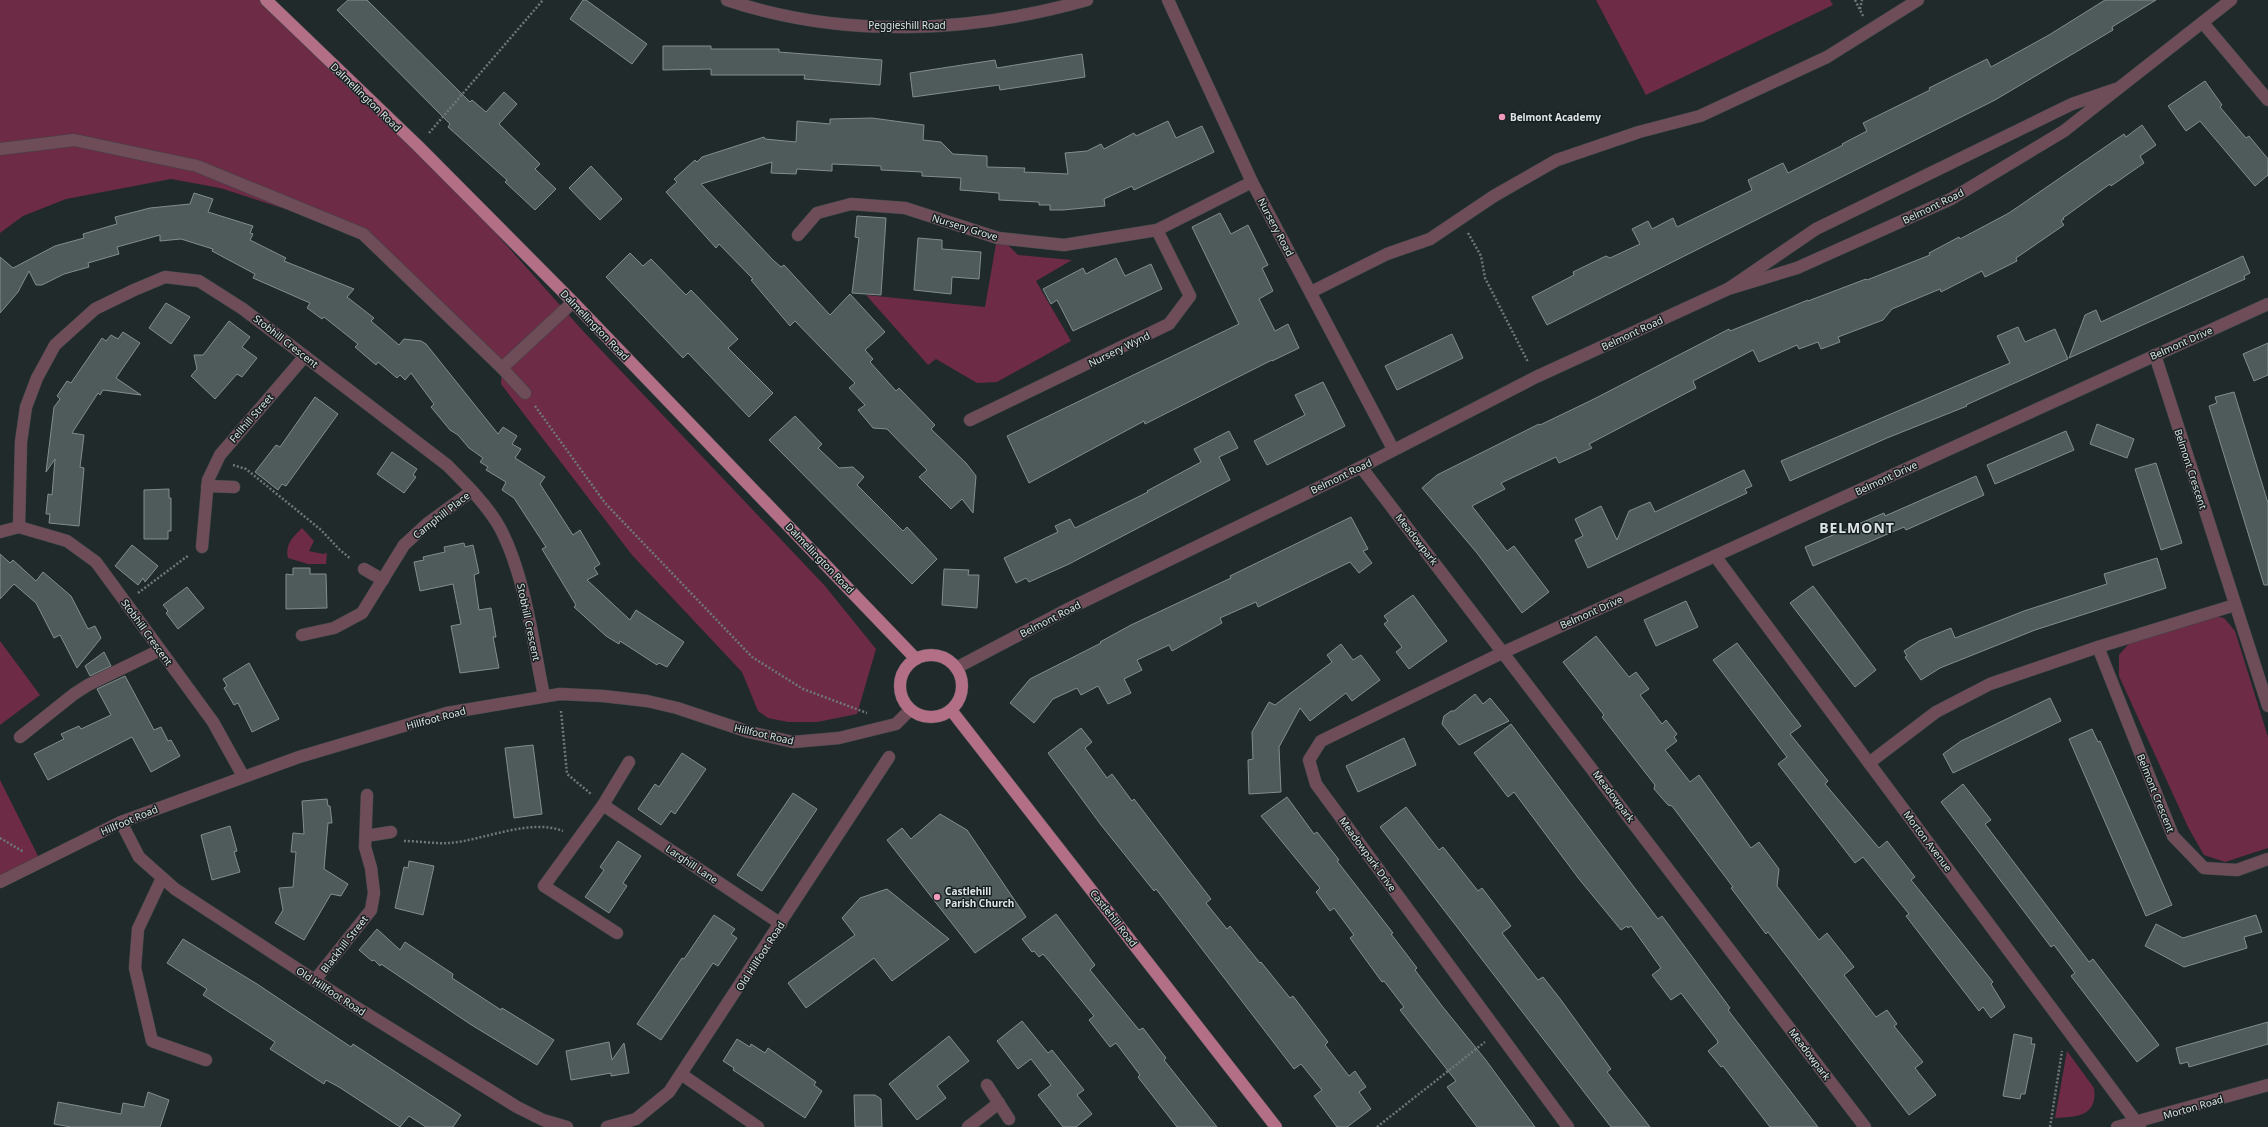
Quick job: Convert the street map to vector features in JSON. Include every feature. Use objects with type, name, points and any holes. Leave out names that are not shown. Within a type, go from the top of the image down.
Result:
[{"type":"main road","name":"Dalmellington Road","points":[[266,0],[418,146],[573,302],[916,659]]},
{"type":"main road","points":[[933,655],[950,661],[956,668],[962,682],[962,690],[956,704],[943,715],[926,717],[910,710],[902,698],[900,683],[905,669],[916,659],[933,655]]},
{"type":"main road","name":"Castlehill Road","points":[[950,710],[1276,1127]]},
{"type":"street","name":"Peggieshill Road","points":[[727,0],[810,20],[850,24],[928,27],[1013,18],[1087,0]]},
{"type":"street","name":"Nursery Road","points":[[1168,0],[1252,182],[1393,449]]},
{"type":"street","points":[[1311,292],[1387,254],[1430,239],[1461,218],[1557,160],[1639,132],[1700,116],[1827,57],[1918,0]]},
{"type":"street","name":"Belmont Road","points":[[956,668],[1068,610],[1361,467],[1393,449],[1536,377],[1728,289],[1797,268],[1952,199],[2064,131],[2231,0]]},
{"type":"street","points":[[2203,22],[2268,100]]},
{"type":"street","name":"Belmont Road","points":[[1728,289],[1816,229],[2072,104],[2119,88]]},
{"type":"street","points":[[0,149],[74,140],[197,166],[363,234],[502,368],[525,393]]},
{"type":"street","name":"Nursery Grove","points":[[798,235],[817,213],[851,204],[906,208],[998,238],[1064,245],[1157,230],[1252,182]]},
{"type":"street","name":"Nursery Wynd","points":[[970,420],[1169,324],[1190,296],[1157,230]]},
{"type":"street","name":"Stobhill Crescent","points":[[243,776],[213,722],[96,562],[67,541],[19,527],[21,442],[26,407],[37,378],[55,345],[95,309],[134,290],[166,277],[199,281],[244,309],[447,465],[472,491],[500,528],[521,584],[544,696]]},
{"type":"street","points":[[502,368],[573,302]]},
{"type":"street","name":"Belmont Drive","points":[[1504,652],[2268,304]]},
{"type":"street","name":"Belmont Crescent","points":[[2155,355],[2268,706]]},
{"type":"street","name":"Fellhill Street","points":[[202,547],[207,486],[220,455],[305,356]]},
{"type":"street","name":"Meadowpark","points":[[1361,467],[1504,652],[1865,1127]]},
{"type":"street","points":[[207,486],[234,487]]},
{"type":"street","name":"Camphill Place","points":[[302,635],[334,628],[362,613],[404,545],[428,523],[472,491]]},
{"type":"street","points":[[0,532],[19,527]]},
{"type":"street","name":"Morton Avenue","points":[[1715,556],[2139,1125]]},
{"type":"street","points":[[364,569],[383,580]]},
{"type":"street","points":[[1869,763],[1936,712],[1990,684],[2098,647],[2235,605]]},
{"type":"street","name":"Belmont Crescent","points":[[2098,647],[2173,836],[2204,868],[2238,870],[2268,859]]},
{"type":"street","points":[[20,737],[74,694],[88,685],[160,650]]},
{"type":"street","name":"Meadowpark Drive","points":[[1504,652],[1321,741],[1309,760],[1316,784],[1568,1127]]},
{"type":"street","name":"Hillfoot Road","points":[[0,882],[121,822],[243,776],[447,713],[560,694],[603,696],[648,701],[677,708],[749,732],[793,742],[839,738],[896,724]]},
{"type":"street","points":[[896,724],[910,710]]},
{"type":"street","name":"Old Hillfoot Road","points":[[607,1127],[636,1119],[669,1092],[889,758]]},
{"type":"street","points":[[617,933],[544,886],[578,837],[603,805],[629,762]]},
{"type":"street","name":"Blackhill Street","points":[[315,980],[370,910],[374,894],[371,868],[365,847],[367,795]]},
{"type":"street","name":"Larghill Lane","points":[[603,805],[781,924]]},
{"type":"street","name":"Old Hillfoot Road","points":[[121,822],[139,857],[175,890],[517,1107],[542,1120],[567,1127]]},
{"type":"street","points":[[366,836],[392,832]]},
{"type":"street","points":[[162,878],[138,929],[135,968],[152,1041],[206,1060]]},
{"type":"street","points":[[681,1074],[758,1127]]},
{"type":"street","points":[[987,1085],[1009,1119]]},
{"type":"street","name":"Morton Road","points":[[2117,1127],[2139,1125],[2268,1085]]},
{"type":"street","points":[[968,1127],[999,1104]]},
{"type":"path","points":[[418,146],[543,0]]},
{"type":"path","points":[[1860,9],[1862,0]]},
{"type":"path","points":[[1461,218],[1481,256],[1485,278],[1536,377]]},
{"type":"path","points":[[525,393],[605,503],[752,658],[803,689],[896,724]]},
{"type":"path","points":[[220,455],[231,465],[246,469],[320,529],[340,550],[364,569]]},
{"type":"path","points":[[126,603],[170,568],[202,547]]},
{"type":"path","points":[[560,694],[567,774],[603,805]]},
{"type":"path","points":[[392,832],[399,841],[449,843],[514,830],[537,828],[558,829],[578,837]]},
{"type":"path","points":[[0,838],[40,862]]},
{"type":"path","points":[[2050,1127],[2066,1026]]},
{"type":"path","points":[[1376,1127],[1498,1032]]},
{"type":"shaded area","points":[[0,0],[266,0],[418,146],[584,332],[825,586],[876,649],[857,714],[817,722],[788,722],[768,718],[758,711],[742,672],[632,555],[501,384],[502,368],[363,234],[220,188],[171,179],[66,199],[23,216],[0,233]]},
{"type":"shaded area","points":[[1596,0],[1830,0],[1833,5],[1646,95]]},
{"type":"shaded area","points":[[996,244],[1008,245],[1018,255],[1072,260],[1036,281],[1071,341],[997,382],[977,383],[936,359],[928,365],[866,295],[985,307]]},
{"type":"shaded area","points":[[302,528],[314,541],[309,551],[323,554],[327,553],[326,564],[308,564],[288,558],[287,553],[290,541]]},
{"type":"shaded area","points":[[2210,615],[2224,618],[2235,631],[2268,737],[2268,848],[2225,862],[2204,855],[2188,827],[2119,676],[2119,655],[2133,639]]},
{"type":"shaded area","points":[[0,641],[40,695],[0,725]]},
{"type":"shaded area","points":[[0,780],[41,862],[0,882]]},
{"type":"shaded area","points":[[2067,1051],[2094,1088],[2093,1104],[2089,1110],[2084,1113],[2071,1117],[2055,1118]]},
{"type":"building","points":[[348,0],[367,0],[470,102],[472,100],[486,112],[504,92],[517,104],[499,124],[540,164],[535,169],[556,189],[535,210],[505,182],[507,180],[448,127],[450,124],[337,10]]},
{"type":"building","points":[[583,0],[586,0],[647,44],[632,64],[570,19]]},
{"type":"building","points":[[2105,0],[2156,0],[2112,27],[2113,30],[1995,100],[1547,325],[1532,297],[1574,275],[1573,272],[1606,256],[1610,258],[1640,244],[1632,229],[1648,221],[1652,229],[1673,218],[1677,227],[1752,190],[1748,180],[1783,163],[1788,173],[1867,131],[1863,123],[1930,90],[1929,88],[1987,59],[1991,67],[2049,35]]},
{"type":"building","points":[[663,46],[711,46],[711,49],[779,49],[779,52],[882,60],[880,85],[804,79],[805,75],[711,75],[711,69],[663,70]]},
{"type":"building","points":[[1082,54],[1085,77],[1000,90],[999,85],[913,97],[910,73],[995,60],[997,68]]},
{"type":"building","points":[[2205,81],[2222,105],[2220,107],[2246,138],[2249,136],[2268,159],[2268,175],[2255,186],[2200,121],[2186,131],[2168,106]]},
{"type":"building","points":[[872,118],[924,125],[923,140],[941,142],[953,154],[987,156],[987,167],[1025,168],[1024,172],[1068,174],[1065,153],[1087,151],[1101,144],[1104,149],[1134,133],[1136,136],[1168,121],[1176,138],[1202,126],[1214,152],[1134,190],[1132,186],[1104,199],[1105,206],[1063,210],[1050,210],[1050,205],[1039,205],[1039,202],[999,200],[999,193],[960,190],[961,178],[922,176],[922,172],[881,170],[881,166],[832,164],[832,171],[797,169],[796,174],[771,173],[772,162],[701,184],[773,260],[781,267],[784,265],[830,315],[850,294],[885,332],[865,350],[873,359],[870,362],[896,391],[899,388],[935,425],[931,429],[966,463],[976,476],[973,513],[962,499],[951,509],[919,477],[927,470],[887,429],[873,428],[858,410],[865,405],[849,388],[855,383],[795,321],[790,326],[751,280],[753,279],[719,244],[716,248],[666,192],[677,182],[674,179],[695,160],[697,162],[702,157],[764,137],[765,139],[796,142],[797,121],[830,124],[830,119]]},
{"type":"building","points":[[2142,125],[2156,145],[2140,156],[2144,163],[2111,186],[2110,184],[2063,218],[2064,219],[2061,221],[2064,225],[2016,258],[2017,261],[1985,277],[1982,271],[1941,292],[1940,289],[1892,309],[1883,320],[1838,337],[1840,342],[1821,349],[1818,342],[1799,349],[1797,345],[1759,362],[1753,350],[1693,381],[1696,388],[1589,444],[1592,448],[1559,463],[1556,457],[1501,483],[1505,489],[1472,506],[1507,551],[1514,546],[1549,592],[1522,613],[1477,553],[1422,488],[1437,475],[1539,424],[1540,425],[1594,399],[1729,329],[1730,331],[1808,300],[1866,279],[1867,280],[1930,255],[1929,253],[1959,237],[1960,239],[2009,213],[2124,134],[2126,137]]},
{"type":"building","points":[[591,166],[622,199],[600,220],[569,188]]},
{"type":"building","points":[[194,193],[213,199],[208,212],[253,226],[250,233],[253,234],[250,240],[286,258],[284,261],[354,289],[347,297],[374,318],[371,321],[399,345],[404,339],[421,341],[426,344],[498,434],[503,427],[517,436],[512,444],[521,449],[515,458],[545,477],[540,484],[573,535],[580,530],[600,564],[594,568],[598,574],[587,580],[630,620],[636,610],[684,642],[667,667],[659,663],[657,665],[620,641],[619,644],[606,636],[574,607],[576,605],[542,549],[546,547],[514,498],[502,490],[506,482],[486,470],[488,467],[480,462],[483,458],[469,448],[458,435],[450,430],[431,407],[434,404],[411,373],[405,380],[400,375],[397,378],[378,362],[376,365],[355,347],[358,344],[324,317],[322,319],[307,308],[310,303],[253,278],[255,274],[212,251],[213,249],[181,239],[160,241],[160,235],[117,247],[119,254],[88,263],[89,267],[64,274],[42,285],[36,285],[29,271],[18,292],[0,313],[0,257],[13,268],[55,246],[84,238],[83,234],[117,224],[115,217],[150,208],[190,204]]},
{"type":"building","points":[[1220,213],[1231,234],[1248,225],[1268,265],[1262,268],[1273,291],[1259,299],[1275,331],[1288,324],[1299,348],[1145,424],[1144,421],[1029,483],[1007,436],[1239,324],[1192,227]]},
{"type":"building","points":[[857,216],[886,218],[881,295],[852,293],[859,238],[855,237]]},
{"type":"building","points":[[918,238],[942,240],[942,249],[981,252],[979,279],[952,277],[951,294],[914,290]]},
{"type":"building","points":[[630,253],[643,266],[651,259],[686,295],[691,290],[738,339],[728,348],[773,393],[749,417],[688,353],[683,358],[606,277]]},
{"type":"building","points":[[2243,256],[2250,273],[2244,276],[2245,279],[2069,358],[2085,315],[2096,310],[2101,322]]},
{"type":"building","points":[[1116,258],[1125,276],[1151,264],[1162,289],[1073,331],[1057,300],[1051,304],[1043,289],[1083,268],[1086,274]]},
{"type":"building","points":[[166,303],[190,317],[171,344],[149,328]]},
{"type":"building","points":[[229,321],[250,337],[242,347],[257,358],[242,377],[237,374],[215,399],[191,376],[197,369],[194,355],[203,355]]},
{"type":"building","points":[[2018,327],[2025,342],[2055,329],[2068,359],[1966,405],[1967,406],[1887,438],[1790,481],[1781,461],[2010,363],[1997,336]]},
{"type":"building","points":[[123,332],[140,343],[116,378],[141,395],[103,390],[100,395],[98,393],[72,433],[84,435],[80,467],[84,468],[79,526],[49,523],[50,514],[46,514],[48,494],[52,495],[55,459],[46,472],[54,407],[60,399],[57,396],[67,381],[71,383],[102,338],[106,341],[111,335],[118,339]]},
{"type":"building","points":[[1452,334],[1463,358],[1397,390],[1385,366]]},
{"type":"building","points":[[2268,343],[2268,375],[2254,381],[2243,354]]},
{"type":"building","points":[[1323,382],[1345,426],[1267,465],[1254,441],[1305,415],[1295,395]]},
{"type":"building","points":[[2234,392],[2268,503],[2268,585],[2264,585],[2209,406],[2217,403],[2215,397]]},
{"type":"building","points":[[315,397],[338,414],[286,486],[282,484],[278,490],[255,472],[276,445],[280,447]]},
{"type":"building","points":[[795,416],[822,444],[818,448],[839,468],[853,467],[864,477],[857,485],[903,531],[907,527],[937,559],[912,584],[769,440]]},
{"type":"building","points":[[2097,424],[2134,439],[2127,458],[2090,444]]},
{"type":"building","points":[[1229,431],[1238,448],[1219,457],[1230,480],[1069,564],[1029,582],[1026,578],[1016,583],[1004,558],[1058,532],[1055,526],[1070,519],[1075,528],[1148,492],[1147,491],[1201,462],[1194,449]]},
{"type":"building","points":[[2066,431],[2074,450],[1995,484],[1987,465]]},
{"type":"building","points":[[392,452],[417,469],[413,475],[416,477],[404,493],[377,474]]},
{"type":"building","points":[[2156,463],[2182,543],[2161,550],[2135,469]]},
{"type":"building","points":[[1744,470],[1752,486],[1745,489],[1747,493],[1588,568],[1575,540],[1583,536],[1575,519],[1601,506],[1617,540],[1629,511],[1650,502],[1655,512]]},
{"type":"building","points":[[1976,476],[1984,495],[1906,530],[1904,527],[1813,566],[1805,547],[1884,513],[1885,516]]},
{"type":"building","points":[[169,489],[169,498],[171,498],[171,531],[168,531],[168,539],[144,539],[144,490]]},
{"type":"building","points":[[1351,517],[1368,549],[1363,551],[1372,563],[1359,573],[1350,562],[1258,607],[1256,602],[1220,618],[1222,623],[1172,651],[1169,645],[1137,660],[1142,670],[1124,679],[1131,693],[1108,704],[1098,686],[1081,695],[1077,688],[1053,699],[1034,723],[1010,703],[1030,679],[1101,643],[1100,642],[1131,625],[1231,578],[1230,576]]},
{"type":"building","points":[[464,543],[465,547],[473,545],[479,573],[474,575],[479,610],[491,608],[496,637],[493,637],[499,668],[460,673],[451,626],[461,624],[453,584],[420,591],[414,562],[424,560],[423,557],[445,552],[444,547]]},
{"type":"building","points":[[132,545],[158,566],[145,582],[143,578],[138,585],[115,566]]},
{"type":"building","points":[[0,554],[10,563],[13,560],[36,581],[43,572],[71,596],[88,629],[95,626],[101,638],[77,668],[60,635],[54,638],[36,603],[14,584],[0,599]]},
{"type":"building","points":[[2157,558],[2166,588],[2035,630],[1940,668],[1921,680],[1905,657],[1907,656],[1904,651],[1919,641],[1951,628],[1955,638],[2024,611],[2107,584],[2104,574]]},
{"type":"building","points":[[293,568],[310,568],[310,574],[326,574],[327,608],[286,609],[286,574],[293,575]]},
{"type":"building","points":[[944,569],[969,570],[968,575],[979,575],[977,608],[942,605]]},
{"type":"building","points":[[1813,586],[1876,670],[1855,687],[1790,603]]},
{"type":"building","points":[[187,587],[204,608],[178,629],[166,613],[168,611],[163,605]]},
{"type":"building","points":[[1413,595],[1447,641],[1409,669],[1396,652],[1402,647],[1384,624],[1388,621],[1384,616]]},
{"type":"building","points":[[1686,601],[1698,627],[1656,646],[1644,620]]},
{"type":"building","points":[[1596,636],[1629,677],[1636,672],[1649,689],[1640,695],[1662,724],[1666,720],[1677,734],[1674,737],[1677,741],[1665,750],[1690,782],[1699,775],[1751,848],[1759,842],[1779,869],[1777,886],[1819,940],[1827,933],[1854,967],[1844,975],[1876,1017],[1887,1010],[1897,1024],[1894,1026],[1923,1062],[1915,1068],[1936,1095],[1909,1115],[1768,932],[1766,934],[1731,888],[1733,887],[1672,806],[1668,805],[1654,789],[1655,785],[1602,717],[1604,715],[1563,662]]},
{"type":"building","points":[[1737,643],[1801,726],[1790,734],[1828,781],[1825,784],[1879,848],[1887,841],[1915,877],[1911,880],[1993,982],[1991,984],[2005,1007],[1991,1018],[1983,1007],[1979,1011],[1906,916],[1909,914],[1863,857],[1855,863],[1778,764],[1787,757],[1713,660]]},
{"type":"building","points":[[1341,644],[1353,660],[1361,655],[1380,680],[1352,701],[1346,693],[1310,721],[1300,708],[1279,747],[1281,792],[1249,794],[1248,760],[1253,759],[1252,732],[1269,702],[1275,705],[1332,662],[1327,655]]},
{"type":"building","points":[[104,652],[111,666],[90,676],[85,666]]},
{"type":"building","points":[[249,663],[279,719],[252,732],[238,703],[234,705],[224,688],[227,686],[223,679]]},
{"type":"building","points":[[125,676],[154,730],[161,727],[168,741],[171,740],[180,756],[151,772],[132,737],[48,780],[34,754],[64,739],[61,734],[79,726],[81,729],[111,715],[97,689]]},
{"type":"building","points":[[1475,694],[1483,704],[1490,698],[1509,721],[1459,745],[1442,724],[1444,716],[1451,711],[1454,711]]},
{"type":"building","points":[[2050,698],[2061,721],[1953,773],[1943,754],[1961,741]]},
{"type":"building","points":[[1511,724],[1658,919],[1662,916],[1730,1008],[1728,1010],[1818,1127],[1770,1127],[1723,1066],[1721,1067],[1708,1051],[1718,1043],[1717,1040],[1681,993],[1671,1000],[1652,975],[1661,968],[1631,926],[1628,928],[1627,926],[1621,930],[1579,879],[1514,792],[1508,797],[1474,753]]},
{"type":"building","points":[[1081,728],[1092,742],[1085,748],[1107,778],[1112,774],[1132,801],[1134,799],[1211,899],[1206,903],[1227,929],[1230,926],[1290,998],[1293,996],[1328,1042],[1325,1045],[1349,1076],[1355,1071],[1366,1087],[1359,1092],[1371,1109],[1347,1127],[1337,1127],[1314,1096],[1322,1090],[1301,1064],[1294,1069],[1156,889],[1154,891],[1101,825],[1048,753]]},
{"type":"building","points":[[2092,729],[2098,742],[2100,741],[2172,905],[2146,916],[2069,739]]},
{"type":"building","points":[[1404,738],[1416,765],[1358,792],[1346,766]]},
{"type":"building","points":[[533,745],[542,814],[514,818],[505,748]]},
{"type":"building","points":[[682,753],[706,769],[675,814],[671,811],[661,825],[638,809],[655,784],[659,787]]},
{"type":"building","points":[[1963,784],[1991,820],[1985,824],[2089,962],[2093,959],[2159,1045],[2137,1062],[2071,976],[2075,973],[2054,945],[2051,947],[1941,802]]},
{"type":"building","points":[[793,793],[817,809],[762,891],[737,875]]},
{"type":"building","points":[[1287,797],[1314,834],[1317,832],[1339,860],[1337,861],[1393,933],[1391,934],[1417,968],[1415,970],[1485,1059],[1535,1127],[1477,1127],[1447,1087],[1456,1081],[1400,1010],[1404,1007],[1384,981],[1382,982],[1350,938],[1354,935],[1334,908],[1330,911],[1316,892],[1320,888],[1261,816]]},
{"type":"building","points":[[327,799],[328,806],[330,806],[332,823],[328,823],[324,869],[348,884],[341,896],[331,894],[304,940],[275,923],[283,910],[279,888],[293,887],[296,852],[291,852],[293,833],[304,834],[302,801]]},
{"type":"building","points":[[1406,807],[1439,850],[1443,847],[1478,891],[1482,888],[1511,926],[1502,933],[1538,980],[1543,977],[1561,1000],[1611,1069],[1607,1072],[1650,1127],[1611,1127],[1380,827]]},
{"type":"building","points":[[940,814],[967,830],[1026,917],[975,953],[887,840],[902,828],[911,839]]},
{"type":"building","points":[[230,826],[237,851],[234,852],[240,872],[212,880],[201,835]]},
{"type":"building","points":[[618,841],[641,856],[623,883],[627,886],[609,913],[585,897],[604,870],[600,867]]},
{"type":"building","points":[[409,861],[434,866],[423,915],[395,908],[404,867],[408,868]]},
{"type":"building","points":[[887,889],[949,939],[892,981],[874,958],[806,1008],[788,983],[855,935],[842,918],[860,898]]},
{"type":"building","points":[[1056,914],[1095,965],[1090,970],[1139,1030],[1143,1028],[1166,1058],[1164,1060],[1217,1127],[1177,1127],[1138,1077],[1140,1075],[1116,1043],[1110,1047],[1089,1020],[1094,1016],[1050,962],[1043,954],[1039,957],[1034,951],[1032,952],[1022,939]]},
{"type":"building","points":[[714,915],[735,929],[731,934],[737,938],[718,966],[713,963],[661,1040],[637,1024],[682,958],[684,959]]},
{"type":"building","points":[[2256,915],[2262,932],[2244,937],[2247,948],[2184,967],[2145,946],[2156,924],[2183,938]]},
{"type":"building","points":[[377,929],[400,950],[405,942],[453,974],[452,978],[501,1010],[502,1008],[554,1040],[537,1065],[470,1024],[381,964],[380,966],[374,960],[372,961],[359,950]]},
{"type":"building","points":[[183,939],[257,984],[351,1047],[353,1044],[461,1115],[453,1127],[426,1127],[409,1116],[400,1127],[339,1087],[326,1080],[324,1084],[270,1049],[275,1042],[203,995],[207,989],[167,963]]},
{"type":"building","points":[[1022,1021],[1048,1053],[1052,1050],[1084,1090],[1077,1095],[1092,1114],[1076,1127],[1063,1127],[1038,1095],[1051,1085],[1031,1059],[1018,1069],[997,1041]]},
{"type":"building","points":[[2268,1022],[2268,1044],[2189,1067],[2188,1062],[2180,1064],[2176,1048]]},
{"type":"building","points":[[2014,1034],[2032,1038],[2031,1044],[2035,1044],[2025,1094],[2021,1094],[2020,1099],[2003,1096]]},
{"type":"building","points":[[949,1036],[969,1061],[937,1086],[946,1098],[917,1120],[889,1084]]},
{"type":"building","points":[[737,1039],[750,1047],[751,1044],[765,1053],[768,1048],[816,1082],[814,1085],[822,1091],[805,1118],[733,1070],[734,1068],[723,1061]]},
{"type":"building","points":[[609,1042],[612,1060],[624,1043],[629,1073],[611,1076],[611,1073],[571,1080],[566,1051]]},
{"type":"building","points":[[148,1092],[169,1100],[160,1127],[71,1127],[54,1124],[58,1102],[121,1114],[123,1103],[144,1107]]},
{"type":"building","points":[[854,1095],[875,1095],[881,1099],[882,1127],[855,1127]]},
{"type":"place","name":"Belmont Academy","points":[[1502,117]]},
{"type":"place","name":"Castlehill Parish Church","points":[[937,897]]},
{"type":"district","name":"BELMONT","points":[[1857,527]]}]
